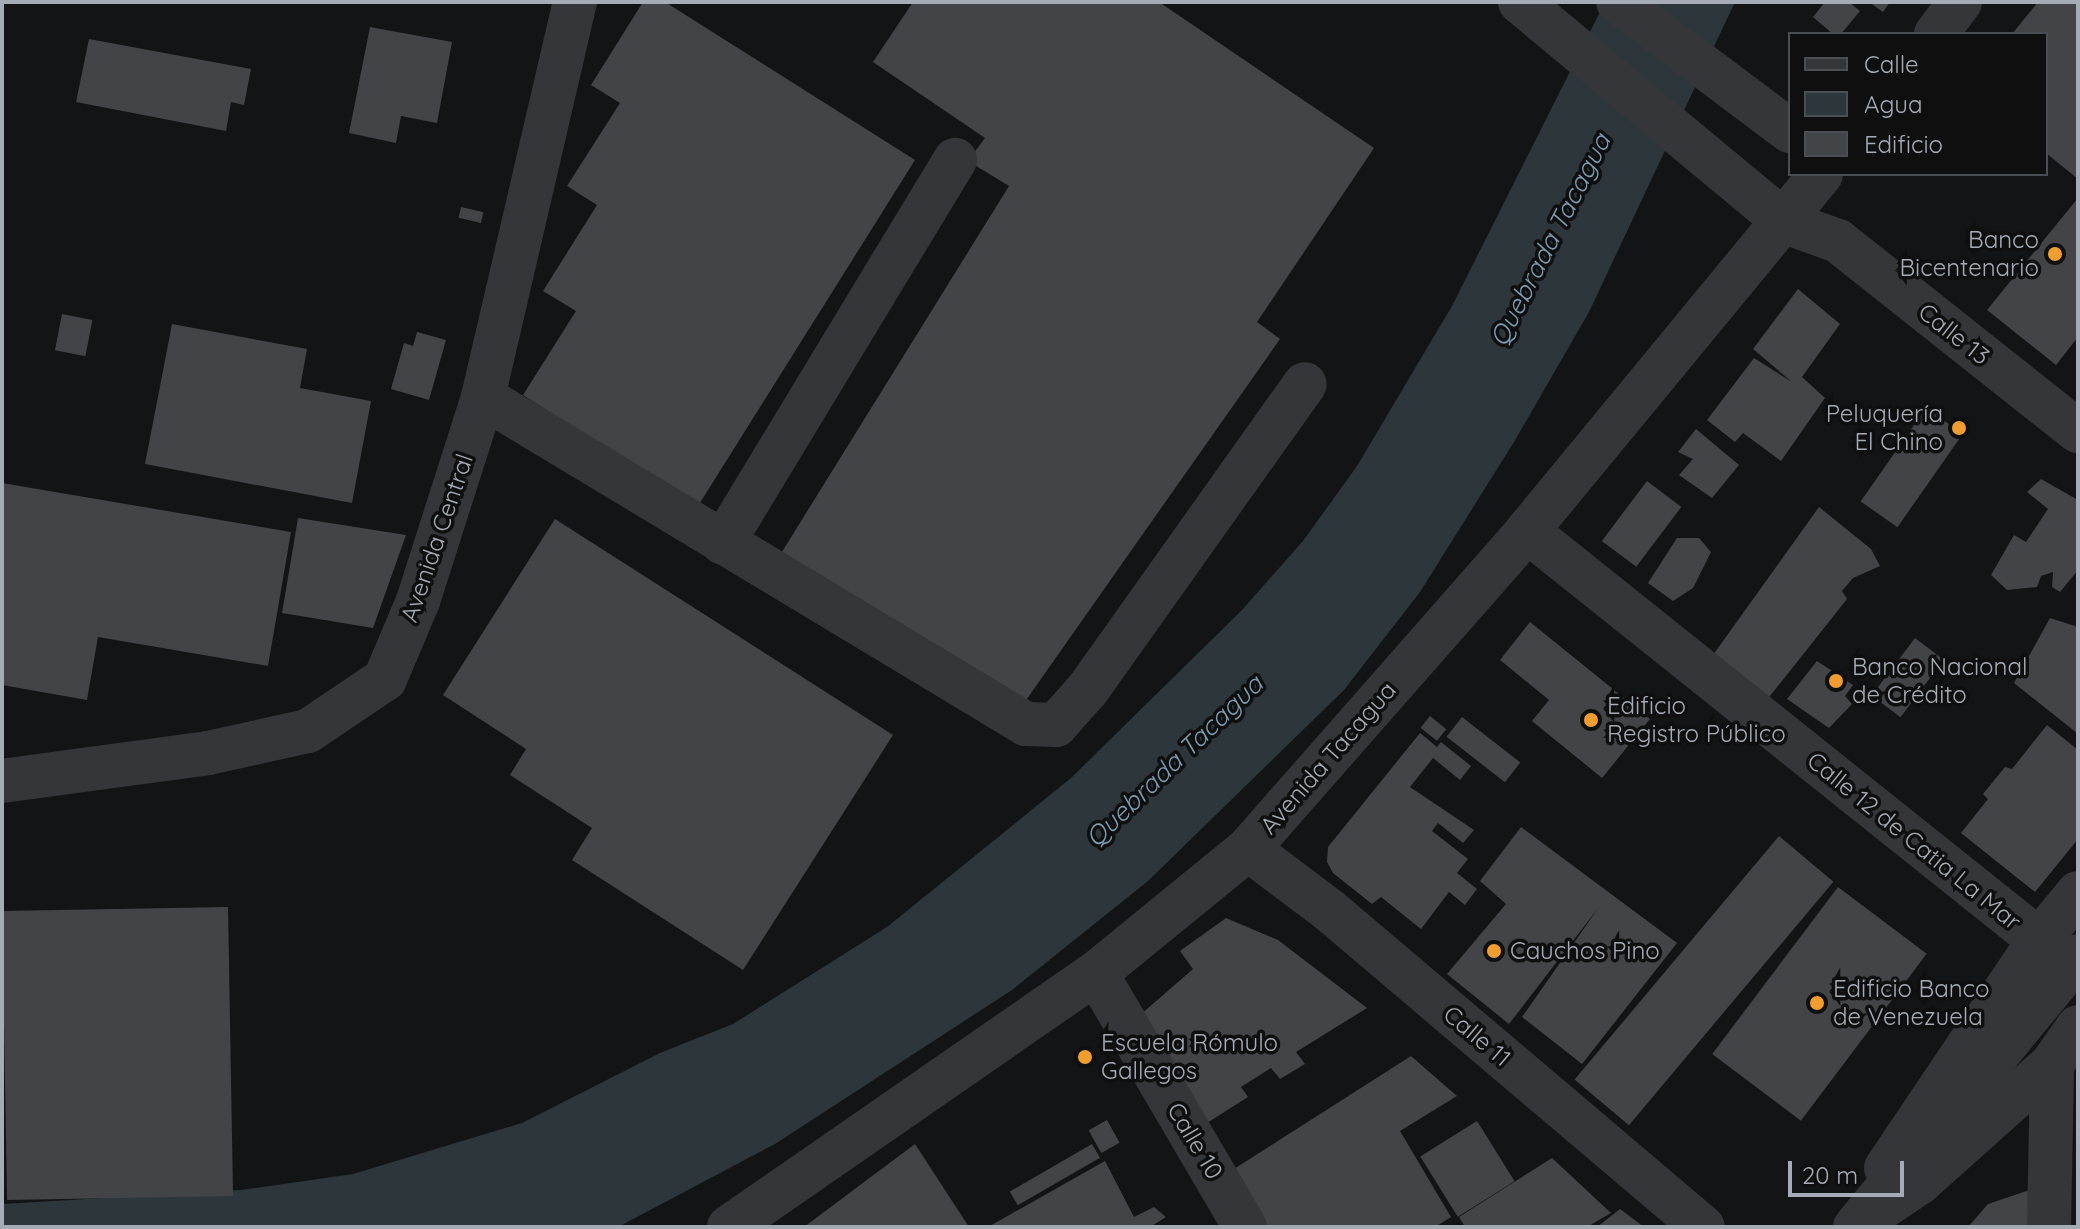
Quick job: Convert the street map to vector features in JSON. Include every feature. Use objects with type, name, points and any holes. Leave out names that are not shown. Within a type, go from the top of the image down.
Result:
[{"type":"street","name":"Avenida Central","points":[[2,781],[208,753],[308,731],[385,679],[418,601],[483,397],[575,2]]},
{"type":"street","points":[[1618,2],[1780,125]]},
{"type":"street","points":[[1938,32],[1960,2]]},
{"type":"street","name":"Calle 13","points":[[1533,12],[1785,222],[1838,241],[2078,431]]},
{"type":"street","points":[[723,543],[955,160]]},
{"type":"street","name":"Avenida Tacagua","points":[[729,1227],[1096,973],[1248,849],[1527,531],[1785,222],[1820,176]]},
{"type":"street","points":[[483,397],[1026,724],[1056,725],[1088,689],[1305,384]]},
{"type":"street","name":"Calle 12 de Catia La Mar","points":[[1527,531],[2058,948]]},
{"type":"street","name":"Calle 11","points":[[1248,849],[1329,910],[1703,1227]]},
{"type":"street","points":[[1857,1226],[2058,948],[2078,893]]},
{"type":"street","name":"Calle 10","points":[[1096,973],[1245,1227]]},
{"type":"street","points":[[1857,1226],[1919,1183],[2052,1064],[2078,1027]]},
{"type":"street","points":[[2049,1227],[2052,1064]]},
{"type":"water","name":"Quebrada Tacagua","points":[[1605,2],[1735,2],[1589,312],[1514,442],[1420,592],[1344,690],[1148,881],[1012,990],[775,1144],[618,1227],[2,1227],[2,1204],[241,1190],[353,1174],[522,1123],[660,1053],[733,1024],[887,927],[1071,778],[1242,610],[1303,541],[1357,466],[1452,306]]},
{"type":"building","points":[[643,2],[665,2],[915,160],[698,506],[523,395],[576,311],[543,291],[597,205],[567,186],[620,103],[591,85]]},
{"type":"building","points":[[913,2],[1159,2],[1374,148],[1257,322],[1280,339],[1017,713],[780,555],[1009,186],[968,161],[985,138],[873,62]]},
{"type":"building","points":[[1825,2],[1849,2],[1860,11],[1843,32],[1831,32],[1813,17]]},
{"type":"building","points":[[1869,2],[1890,2],[1883,12]]},
{"type":"building","points":[[2038,2],[2078,2],[2078,179],[2048,155],[2048,32],[2014,32]]},
{"type":"building","points":[[370,27],[452,42],[437,123],[401,116],[396,143],[349,133]]},
{"type":"building","points":[[89,39],[251,69],[244,105],[231,102],[226,131],[76,102]]},
{"type":"building","name":"Banco Bicentenario","points":[[2078,198],[2078,337],[2056,365],[1987,310]]},
{"type":"building","points":[[461,207],[483,212],[481,223],[459,218]]},
{"type":"building","points":[[1798,289],[1840,324],[1802,377],[1825,398],[1781,461],[1743,433],[1735,442],[1707,420],[1754,358],[1792,382],[1753,349]]},
{"type":"building","points":[[62,314],[92,320],[85,356],[55,350]]},
{"type":"building","points":[[172,324],[307,349],[300,388],[371,401],[352,503],[145,464]]},
{"type":"building","points":[[417,332],[446,340],[429,400],[391,389],[404,343],[413,346]]},
{"type":"building","points":[[1926,408],[1963,434],[1897,527],[1861,501]]},
{"type":"building","points":[[1696,429],[1739,465],[1712,498],[1679,475],[1693,459],[1678,452]]},
{"type":"building","points":[[2041,479],[2078,500],[2078,570],[2060,592],[2052,587],[2053,572],[2041,576],[2037,587],[2007,590],[1991,575],[2014,535],[2026,542],[2048,509],[2027,492]]},
{"type":"building","points":[[1647,481],[1681,507],[1636,567],[1602,541]]},
{"type":"building","points":[[2,483],[291,532],[268,666],[98,637],[87,700],[2,685]]},
{"type":"building","points":[[1819,507],[1871,549],[1880,566],[1853,578],[1842,591],[1847,599],[1766,701],[1713,655]]},
{"type":"building","points":[[298,518],[406,535],[373,628],[282,613]]},
{"type":"building","points":[[555,519],[893,735],[743,970],[572,860],[592,828],[510,775],[526,749],[443,695]]},
{"type":"building","points":[[1677,538],[1699,538],[1711,552],[1693,588],[1673,601],[1648,583]]},
{"type":"building","points":[[2050,618],[2078,627],[2078,734],[2014,683]]},
{"type":"building","name":"Edificio Registro Público","points":[[1530,622],[1650,719],[1602,778],[1532,721],[1549,700],[1500,660]]},
{"type":"building","points":[[1915,638],[1944,660],[1900,717],[1872,696]]},
{"type":"building","points":[[1817,661],[1853,685],[1845,696],[1852,704],[1829,728],[1787,699]]},
{"type":"building","points":[[1430,716],[1446,729],[1437,741],[1421,728]]},
{"type":"building","points":[[1462,717],[1520,763],[1505,782],[1447,737]]},
{"type":"building","points":[[2047,725],[2078,750],[2078,839],[2035,892],[1961,833],[1988,799],[1983,794],[2005,767],[2012,769]]},
{"type":"building","points":[[1420,733],[1437,747],[1441,742],[1471,766],[1460,780],[1433,758],[1410,787],[1474,830],[1463,843],[1438,823],[1432,831],[1468,859],[1457,873],[1477,889],[1465,905],[1449,892],[1421,929],[1381,897],[1372,904],[1333,873],[1327,862],[1328,847]]},
{"type":"building","points":[[1521,827],[1677,943],[1582,1064],[1522,1017],[1599,907],[1509,1024],[1447,974],[1506,904],[1480,881]]},
{"type":"building","points":[[1779,836],[1833,882],[1629,1125],[1575,1080]]},
{"type":"building","name":"Edificio Banco de Venezuela","points":[[1838,887],[1927,954],[1801,1121],[1712,1054]]},
{"type":"building","points":[[228,907],[233,1196],[7,1200],[2,911]]},
{"type":"building","points":[[1226,918],[1278,940],[1367,1008],[1296,1052],[1305,1064],[1280,1079],[1271,1068],[1241,1087],[1248,1097],[1207,1123],[1139,1016],[1193,969],[1180,951]]},
{"type":"building","points":[[1411,1056],[1457,1096],[1400,1131],[1451,1217],[1435,1227],[1256,1227],[1223,1176]]},
{"type":"building","points":[[1107,1120],[1120,1143],[1101,1153],[1089,1130]]},
{"type":"building","points":[[1477,1121],[1515,1181],[1458,1217],[1420,1157]]},
{"type":"building","points":[[915,1144],[969,1227],[804,1227]]},
{"type":"building","points":[[1092,1144],[1100,1158],[1018,1205],[1010,1192]]},
{"type":"building","points":[[1552,1158],[1611,1213],[1587,1227],[1465,1227],[1459,1217]]},
{"type":"building","points":[[1105,1161],[1134,1217],[1154,1207],[1166,1217],[1150,1227],[988,1227]]},
{"type":"building","points":[[2041,1186],[2037,1227],[1968,1227],[1988,1204]]},
{"type":"building","points":[[1620,1209],[1644,1227],[1597,1227]]},
{"type":"place","name":"Banco Bicentenario","points":[[2055,254]]},
{"type":"place","name":"Peluquería El Chino","points":[[1959,428]]},
{"type":"place","name":"Banco Nacional de Crédito","points":[[1836,681]]},
{"type":"place","name":"Edificio Registro Público","points":[[1591,720]]},
{"type":"place","name":"Cauchos Pino","points":[[1494,951]]},
{"type":"place","name":"Edificio Banco de Venezuela","points":[[1817,1003]]},
{"type":"place","name":"Escuela Rómulo Gallegos","points":[[1085,1057]]}]
